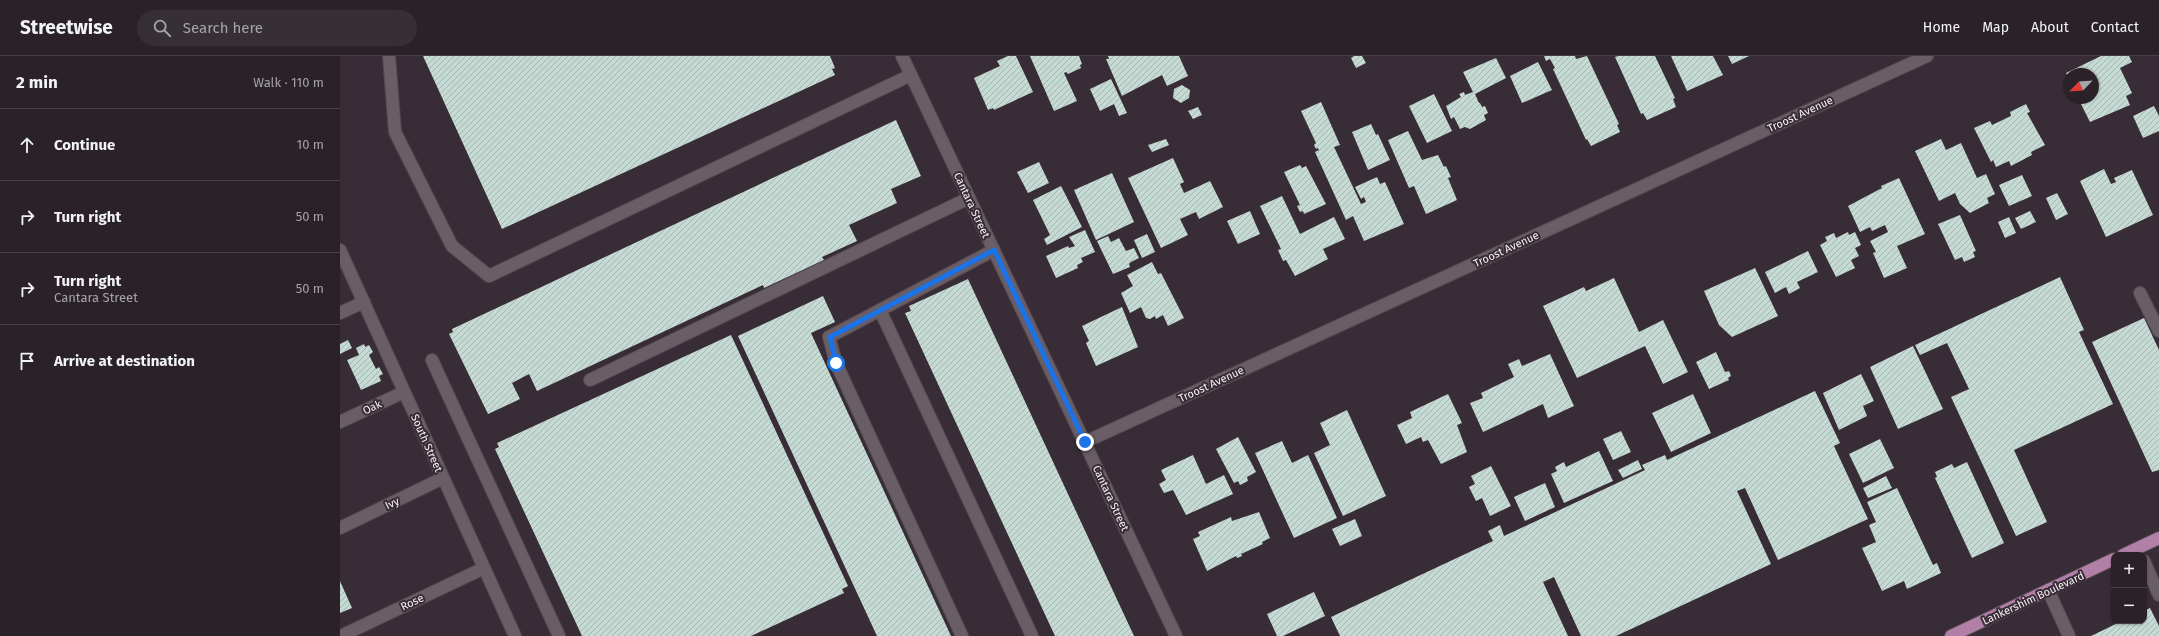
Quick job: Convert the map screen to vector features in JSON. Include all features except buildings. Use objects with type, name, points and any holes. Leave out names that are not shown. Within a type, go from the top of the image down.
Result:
[{"type":"main road","points":[[2140,551],[2159,538]]},
{"type":"main road","name":"Lankershim Boulevard","points":[[1951,636],[2111,560]]},
{"type":"street","points":[[389,56],[395,132],[452,246],[489,276],[911,76]]},
{"type":"street","name":"Cantara Street","points":[[902,56],[1176,636]]},
{"type":"street","name":"Troost Avenue","points":[[1085,442],[1927,56]]},
{"type":"street","points":[[590,380],[969,198]]},
{"type":"street","name":"South Street","points":[[340,250],[515,636]]},
{"type":"street","points":[[962,636],[836,363],[830,337],[994,250]]},
{"type":"street","points":[[2140,293],[2159,331]]},
{"type":"street","points":[[340,313],[364,302]]},
{"type":"street","points":[[880,310],[1032,636]]},
{"type":"street","points":[[432,360],[559,636]]},
{"type":"street","name":"Oak","points":[[340,422],[404,392]]},
{"type":"street","name":"Ivy","points":[[340,528],[443,478]]},
{"type":"street","name":"Rose","points":[[341,636],[484,568]]},
{"type":"street","points":[[2147,568],[2159,595]]},
{"type":"street","points":[[2048,590],[2069,636]]},
{"type":"route","points":[[836,363],[830,337],[994,250],[1085,442]]}]
